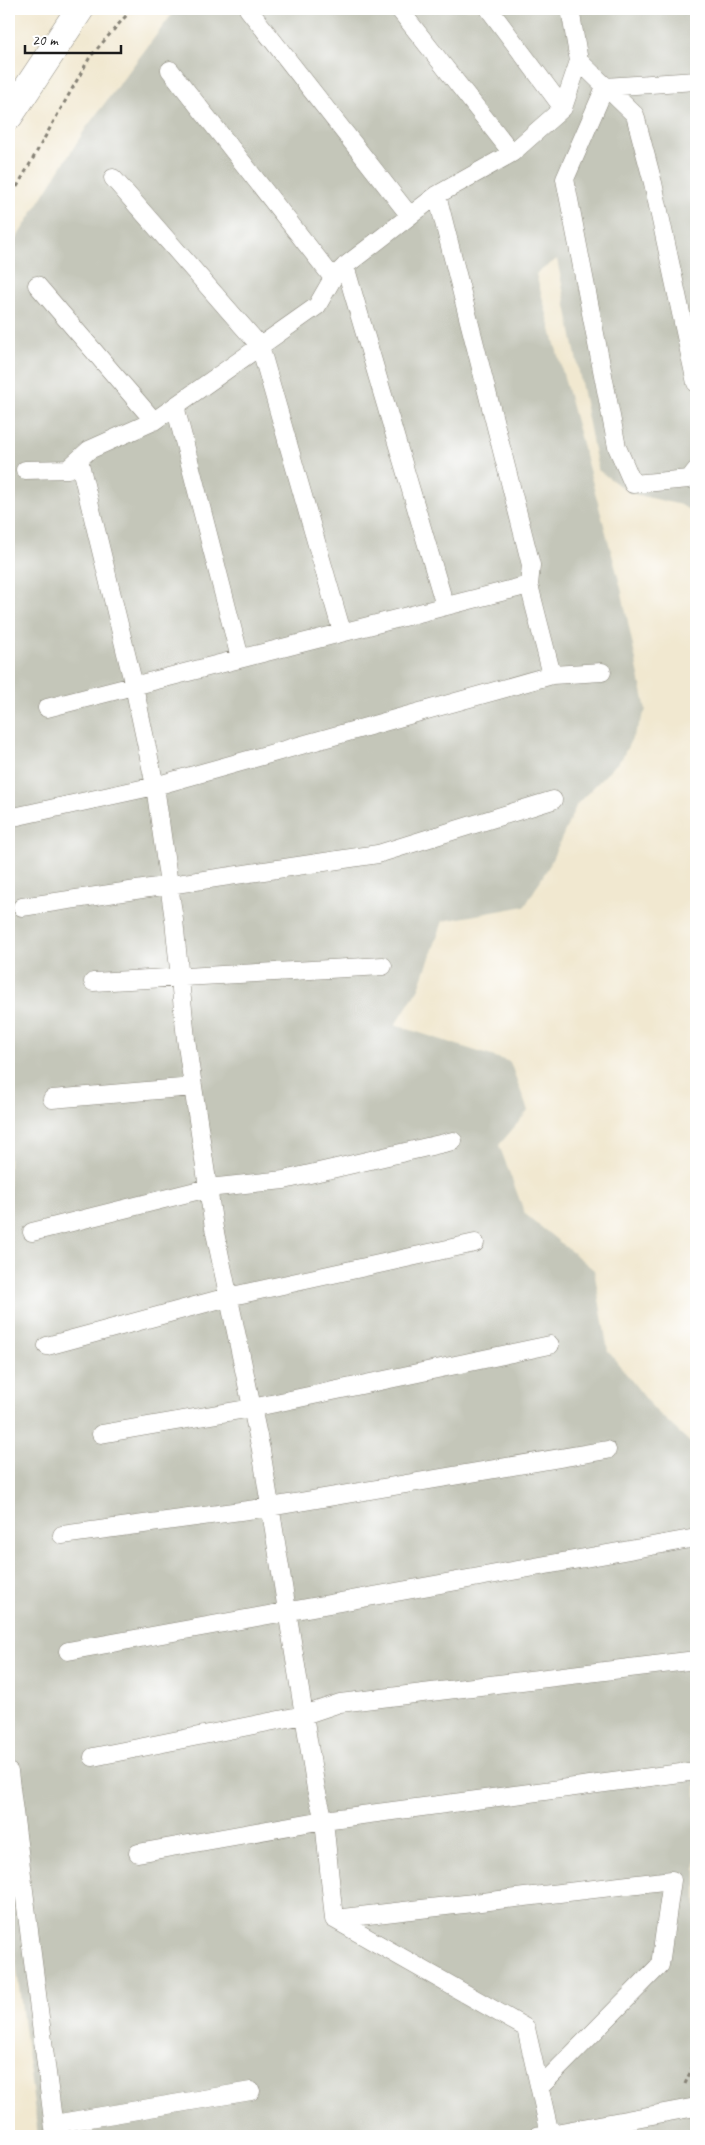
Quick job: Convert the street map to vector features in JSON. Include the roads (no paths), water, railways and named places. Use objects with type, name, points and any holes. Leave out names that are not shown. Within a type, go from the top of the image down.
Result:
[{"type":"main road","points":[[9,116],[80,9]]},
{"type":"lane","points":[[248,9],[410,216]]},
{"type":"lane","points":[[400,9],[512,153]]},
{"type":"lane","points":[[489,9],[563,108]]},
{"type":"lane","points":[[25,470],[68,469],[89,450],[154,422],[317,306],[339,272],[437,195],[512,153],[563,108],[579,62],[570,9]]},
{"type":"lane","points":[[579,62],[635,115],[653,183],[696,383]]},
{"type":"lane","points":[[170,70],[339,272],[445,606]]},
{"type":"lane","points":[[605,87],[696,81]]},
{"type":"lane","points":[[605,87],[565,179],[617,447],[632,484],[689,479],[696,470]]},
{"type":"lane","points":[[113,178],[260,346],[342,632]]},
{"type":"lane","points":[[437,195],[531,565],[529,584],[552,675]]},
{"type":"lane","points":[[37,285],[154,422]]},
{"type":"lane","points":[[175,406],[240,658]]},
{"type":"lane","points":[[78,460],[134,686],[155,786],[169,886],[192,1087],[214,1228],[252,1408],[270,1507],[316,1789],[324,1820],[334,1919]]},
{"type":"lane","points":[[47,708],[529,584]]},
{"type":"lane","points":[[9,818],[155,786],[552,675],[602,672]]},
{"type":"lane","points":[[22,907],[378,854],[553,800]]},
{"type":"lane","points":[[93,982],[383,966]]},
{"type":"lane","points":[[52,1099],[192,1087]]},
{"type":"lane","points":[[32,1232],[208,1188],[284,1180],[453,1142]]},
{"type":"lane","points":[[47,1346],[228,1297],[475,1243]]},
{"type":"lane","points":[[101,1434],[252,1408],[550,1345]]},
{"type":"lane","points":[[62,1535],[270,1507],[607,1450]]},
{"type":"lane","points":[[68,1651],[696,1538]]},
{"type":"lane","points":[[93,1757],[304,1715],[340,1703],[696,1660]]},
{"type":"lane","points":[[138,1853],[324,1820],[696,1771]]},
{"type":"lane","points":[[9,1772],[54,2130],[251,2091]]},
{"type":"lane","points":[[334,1919],[672,1880],[660,1965],[540,2087]]},
{"type":"lane","points":[[334,1919],[526,2028],[540,2087],[544,2135],[696,2107]]}]
